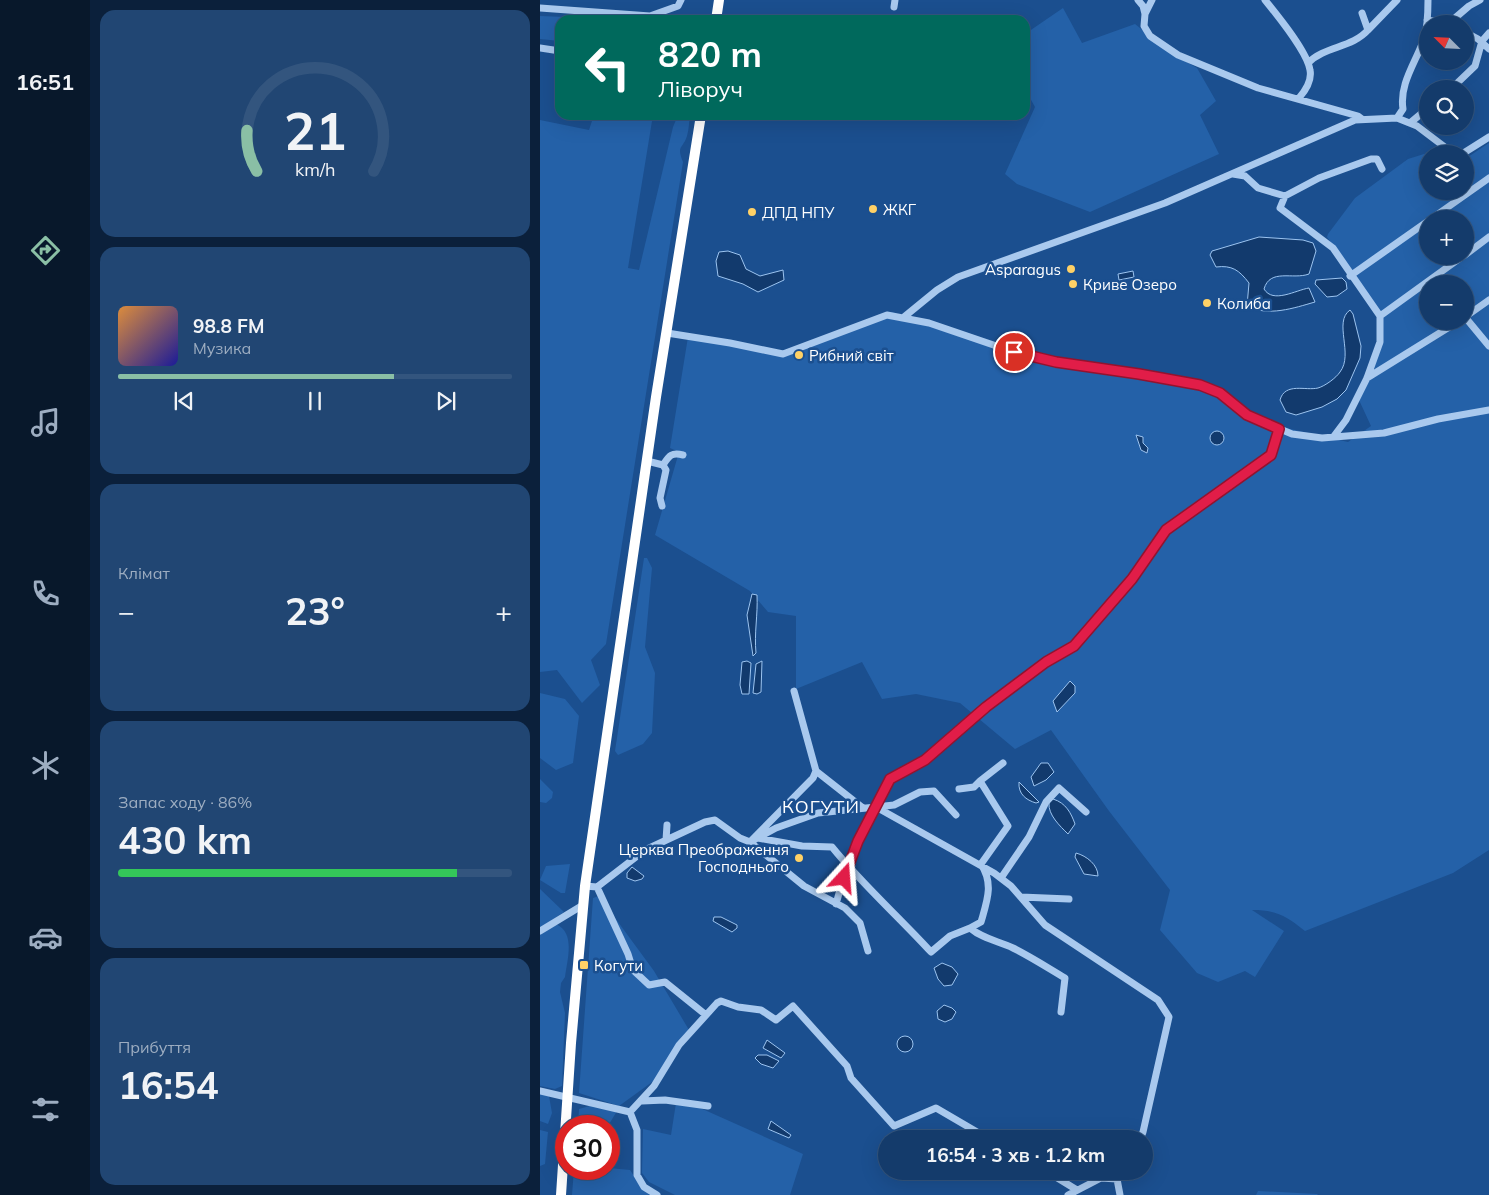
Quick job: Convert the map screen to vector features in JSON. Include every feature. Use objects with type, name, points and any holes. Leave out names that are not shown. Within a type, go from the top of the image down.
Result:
[{"type":"highway","points":[[717,15],[719,0]]},
{"type":"highway","points":[[561,1195],[585,886],[647,462],[700,120]]},
{"type":"street","points":[[657,15],[678,6],[681,0]]},
{"type":"street","points":[[1138,0],[1143,6],[1145,14],[1144,26],[1150,36],[1178,55],[1258,88],[1299,98],[1358,116],[1363,120]]},
{"type":"street","points":[[1145,14],[1152,0]]},
{"type":"street","points":[[1265,0],[1288,30],[1308,62],[1310,71],[1306,90],[1299,98]]},
{"type":"street","points":[[1308,62],[1320,54],[1359,40],[1397,0]]},
{"type":"street","points":[[1427,15],[1428,0]]},
{"type":"street","points":[[1458,15],[1480,0]]},
{"type":"street","points":[[540,8],[617,15]]},
{"type":"street","points":[[1362,14],[1368,30]]},
{"type":"street","points":[[1461,80],[1475,66],[1482,42],[1489,33]]},
{"type":"street","points":[[1474,37],[1489,49]]},
{"type":"street","points":[[540,48],[555,50]]},
{"type":"street","points":[[1397,118],[1403,109],[1401,96],[1419,51]]},
{"type":"street","points":[[1410,122],[1419,115]]},
{"type":"street","points":[[904,317],[937,290],[958,277],[1166,205],[1355,120],[1397,118],[1410,122],[1442,145]]},
{"type":"street","points":[[1474,146],[1489,137]]},
{"type":"street","points":[[1334,436],[1346,420],[1367,378],[1380,342],[1380,316],[1350,276],[1333,248],[1280,208],[1285,196],[1320,178],[1371,159],[1377,159],[1382,169]]},
{"type":"street","points":[[1233,174],[1245,176],[1258,188],[1285,196]]},
{"type":"street","points":[[1444,210],[1489,178]]},
{"type":"street","points":[[1350,276],[1419,227]]},
{"type":"street","points":[[1474,248],[1489,238]]},
{"type":"street","points":[[1380,316],[1450,265]]},
{"type":"street","points":[[1474,311],[1489,300]]},
{"type":"street","points":[[667,333],[783,354],[887,315],[904,317],[929,322],[1022,354],[1200,385],[1220,393],[1247,415],[1279,429],[1292,434],[1322,438],[1384,433],[1438,419],[1489,410]]},
{"type":"street","points":[[1474,328],[1489,346]]},
{"type":"street","points":[[1367,378],[1444,330]]},
{"type":"street","points":[[836,904],[847,865],[890,779],[925,760],[986,707],[1046,662],[1074,646],[1132,579],[1166,530],[1271,455],[1279,429]]},
{"type":"street","points":[[662,465],[669,455],[674,453],[683,455]]},
{"type":"street","points":[[647,462],[662,465],[666,470],[660,498],[662,506]]},
{"type":"street","points":[[794,691],[816,771],[863,808]]},
{"type":"street","points":[[959,789],[974,787],[1003,763]]},
{"type":"street","points":[[750,842],[813,778],[816,771]]},
{"type":"street","points":[[980,781],[1008,826],[981,864]]},
{"type":"street","points":[[1001,878],[1029,837],[1046,802],[1059,788],[1086,812]]},
{"type":"street","points":[[750,842],[776,828],[818,813],[894,805],[920,792],[934,791],[956,815]]},
{"type":"street","points":[[876,807],[947,848],[981,864],[1001,878],[1021,897],[1044,925],[1146,991],[1164,1006],[1169,1017],[1143,1130]]},
{"type":"street","points":[[585,886],[597,887],[644,850],[715,820],[740,838],[750,842],[804,886],[836,904],[860,923],[868,951]]},
{"type":"street","points":[[666,840],[668,824]]},
{"type":"street","points":[[758,838],[802,846],[832,847],[931,952],[950,936],[981,922],[988,898],[989,876],[981,864]]},
{"type":"street","points":[[597,887],[628,954],[633,970],[649,985],[665,982],[671,985],[706,1015]]},
{"type":"street","points":[[1021,897],[1069,898]]},
{"type":"street","points":[[540,931],[583,905]]},
{"type":"street","points":[[970,928],[979,935],[1012,948],[1065,978],[1061,1012]]},
{"type":"street","points":[[630,1112],[642,1101],[679,1045],[721,1001],[738,1008],[761,1010],[776,1020],[793,1006],[847,1066],[851,1078],[894,1126],[936,1108],[974,1130]]},
{"type":"street","points":[[540,1091],[630,1112]]},
{"type":"street","points":[[642,1101],[664,1100],[708,1106]]},
{"type":"street","points":[[630,1112],[637,1130],[637,1175],[644,1187],[657,1195]]},
{"type":"street","points":[[1061,1180],[1077,1190]]},
{"type":"street","points":[[1068,1195],[1097,1180]]},
{"type":"street","points":[[1117,1180],[1120,1195]]},
{"type":"shaded area","points":[[1063,8],[1082,43],[1135,24],[1171,53],[1197,68],[1216,101],[1200,115],[1219,154],[1090,212],[1017,184],[1005,174],[1035,107],[1030,98],[1030,31]]},
{"type":"shaded area","points":[[540,16],[555,17],[555,40],[540,39]]},
{"type":"shaded area","points":[[540,120],[589,130],[592,120],[652,120],[628,268],[639,270],[673,127],[676,120],[690,120],[687,136],[680,150],[683,162],[606,644],[591,660],[600,685],[582,703],[557,670],[540,672]]},
{"type":"shaded area","points":[[1489,143],[1489,850],[1453,873],[1305,931],[1281,915],[1268,911],[1252,910],[1284,931],[1255,977],[1245,971],[1218,982],[1197,973],[1160,930],[1170,890],[1109,811],[1051,730],[1015,749],[960,703],[916,694],[882,699],[862,662],[796,689],[796,616],[768,612],[750,591],[655,535],[679,452],[670,448],[688,337],[788,355],[892,312],[986,345],[1212,393],[1273,425],[1348,442],[1371,426],[1359,400],[1383,339],[1381,313],[1359,285],[1327,237],[1355,198],[1408,159],[1419,156],[1419,200],[1474,200],[1474,153]]},
{"type":"shaded area","points":[[1259,237],[1303,240],[1313,243],[1316,251],[1309,274],[1271,279],[1264,289],[1268,293],[1279,296],[1309,288],[1315,302],[1290,309],[1272,311],[1264,311],[1247,306],[1249,283],[1235,269],[1216,267],[1210,255],[1212,251]]},
{"type":"shaded area","points":[[728,251],[740,255],[746,269],[760,276],[783,270],[784,280],[758,292],[743,284],[718,276],[716,261],[719,252]]},
{"type":"shaded area","points":[[1133,271],[1134,277],[1119,280],[1118,274]]},
{"type":"shaded area","points":[[1342,278],[1346,282],[1347,289],[1337,296],[1327,297],[1315,284],[1316,280]]},
{"type":"shaded area","points":[[1350,310],[1353,314],[1361,346],[1360,358],[1346,390],[1337,399],[1322,407],[1296,415],[1286,412],[1280,400],[1286,391],[1296,388],[1313,389],[1324,386],[1340,372],[1344,365],[1345,356],[1343,322],[1345,315]]},
{"type":"shaded area","points":[[1217,431],[1222,433],[1224,438],[1222,443],[1217,445],[1212,443],[1210,438],[1212,433]]},
{"type":"shaded area","points":[[1136,435],[1143,437],[1143,443],[1148,448],[1147,453],[1141,450]]},
{"type":"shaded area","points":[[644,558],[647,558],[652,568],[645,647],[655,673],[652,733],[643,744],[618,755],[615,751]]},
{"type":"shaded area","points":[[752,594],[757,595],[756,653],[753,656],[747,615]]},
{"type":"shaded area","points":[[747,661],[751,663],[749,694],[742,694],[740,685],[742,662]]},
{"type":"shaded area","points":[[762,661],[761,692],[757,694],[753,693],[756,664]]},
{"type":"shaded area","points":[[1070,681],[1075,686],[1075,693],[1057,712],[1053,701]]},
{"type":"shaded area","points":[[540,693],[565,699],[579,716],[573,763],[556,770],[540,758]]},
{"type":"shaded area","points":[[1041,763],[1048,763],[1054,772],[1046,780],[1034,786],[1031,777]]},
{"type":"shaded area","points":[[540,779],[553,792],[552,798],[546,803],[540,802]]},
{"type":"shaded area","points":[[1019,782],[1039,802],[1032,802],[1023,796]]},
{"type":"shaded area","points":[[1053,799],[1065,806],[1070,812],[1075,824],[1068,834],[1050,812],[1049,803]]},
{"type":"shaded area","points":[[1076,853],[1091,861],[1098,872],[1098,876],[1084,874],[1075,857]]},
{"type":"shaded area","points":[[570,864],[565,893],[561,893],[540,880],[546,866]]},
{"type":"shaded area","points":[[632,867],[644,876],[642,879],[635,881],[627,878],[627,873]]},
{"type":"shaded area","points":[[540,889],[564,912],[540,928]]},
{"type":"shaded area","points":[[599,896],[654,971],[689,1030],[659,1077],[619,1106],[579,1093],[593,898]]},
{"type":"shaded area","points":[[714,917],[721,917],[737,925],[737,928],[732,932],[713,921]]},
{"type":"shaded area","points":[[556,924],[566,934],[569,948],[565,977],[561,983],[560,992],[565,1013],[562,1086],[555,1089],[540,1086],[540,935]]},
{"type":"shaded area","points":[[942,963],[952,967],[958,974],[952,985],[944,986],[938,979],[934,968]]},
{"type":"shaded area","points":[[944,1005],[956,1012],[952,1019],[945,1022],[938,1019],[937,1011]]},
{"type":"shaded area","points":[[902,1036],[908,1036],[913,1041],[911,1050],[902,1052],[897,1047],[897,1041]]},
{"type":"shaded area","points":[[767,1040],[785,1053],[781,1058],[763,1048]]},
{"type":"shaded area","points":[[758,1055],[767,1055],[779,1061],[773,1068],[761,1064],[755,1058]]},
{"type":"shaded area","points":[[540,1094],[549,1096],[552,1113],[548,1124],[540,1121]]},
{"type":"shaded area","points":[[676,1103],[689,1103],[803,1154],[790,1195],[675,1195],[649,1182],[642,1173],[643,1129],[671,1135]]},
{"type":"shaded area","points":[[593,1105],[617,1111],[615,1115],[579,1115],[579,1109]]},
{"type":"shaded area","points":[[771,1121],[791,1135],[789,1138],[768,1129]]},
{"type":"shaded area","points":[[540,1130],[548,1132],[545,1164],[540,1166]]},
{"type":"shaded area","points":[[620,1169],[630,1170],[642,1188],[655,1195],[572,1195],[573,1180],[620,1180]]},
{"type":"shaded area","points":[[1258,1191],[1317,1194],[1318,1195],[1256,1195]]},
{"type":"place","name":"ЖКГ","points":[[873,209]]},
{"type":"place","name":"ДПД НПУ","points":[[752,212]]},
{"type":"place","name":"Asparagus","points":[[1071,269]]},
{"type":"place","name":"Криве Озеро","points":[[1073,284]]},
{"type":"place","name":"Колиба","points":[[1207,303]]},
{"type":"place","name":"Рибний світ","points":[[799,355]]},
{"type":"place","name":"Церква Преображення Господнього","points":[[799,858]]},
{"type":"place","name":"Когути","points":[[584,965]]},
{"type":"district","name":"КОГУТИ","points":[[821,806]]},
{"type":"route","points":[[844,878],[847,865],[858,841],[890,779],[925,760],[986,707],[1046,662],[1074,646],[1117,594],[1132,579],[1166,530],[1271,455],[1275,448],[1279,429],[1247,415],[1236,404],[1220,393],[1200,385],[1056,362],[1014,352]]}]
